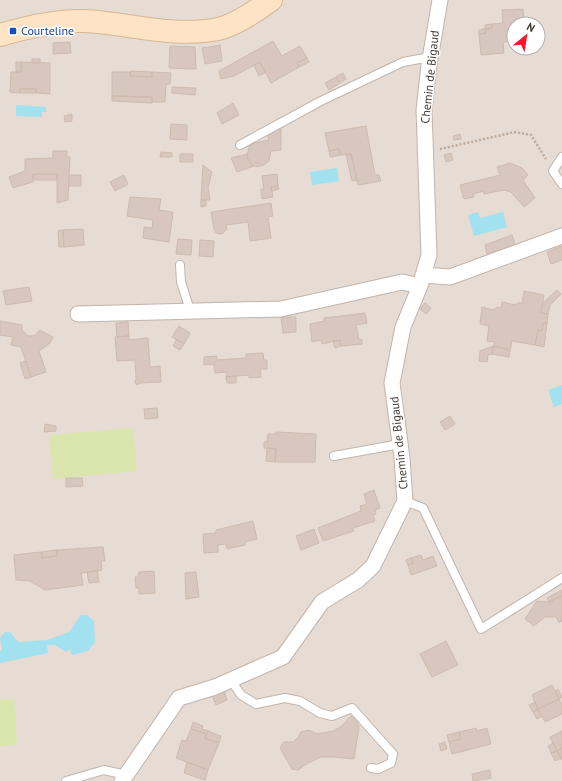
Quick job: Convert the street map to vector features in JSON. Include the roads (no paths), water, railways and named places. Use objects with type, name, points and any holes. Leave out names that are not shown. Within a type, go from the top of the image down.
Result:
[{"type":"street","points":[[0,35],[54,22],[82,21],[115,23],[195,32],[213,30],[240,20],[271,0]]},
{"type":"street","name":"Chemin de Bigaud","points":[[124,778],[179,698],[215,687],[283,657],[322,602],[358,580],[373,566],[405,501],[400,444],[392,383],[403,327],[421,281],[429,255],[424,110],[430,57],[440,0]]},
{"type":"street","points":[[78,314],[281,308],[402,282],[450,277],[562,236]]},
{"type":"lane","points":[[240,145],[321,101],[403,62],[430,57]]},
{"type":"lane","points":[[562,157],[553,171],[562,184]]},
{"type":"lane","points":[[180,265],[181,282],[190,310]]},
{"type":"lane","points":[[334,456],[400,444]]},
{"type":"lane","points":[[405,501],[423,508],[481,628],[562,578]]},
{"type":"lane","points":[[231,680],[241,695],[256,704],[285,698],[300,701],[320,713],[332,716],[352,708],[393,754],[391,763],[378,769],[371,768]]},
{"type":"lane","points":[[66,781],[104,770],[124,778]]},
{"type":"water","points":[[16,105],[46,107],[46,112],[42,112],[42,117],[16,116]]},
{"type":"water","points":[[337,168],[339,181],[312,185],[310,172]]},
{"type":"water","points":[[478,212],[480,218],[503,212],[507,227],[474,236],[468,215]]},
{"type":"water","points":[[562,385],[562,404],[554,407],[548,390]]},
{"type":"water","points":[[81,615],[87,615],[94,621],[95,642],[88,651],[72,655],[70,649],[67,652],[54,645],[47,645],[48,653],[0,663],[0,651],[2,650],[0,638],[5,632],[10,632],[18,642],[47,640],[69,632]]},
{"type":"place","name":"Courteline","points":[[13,31]]}]
